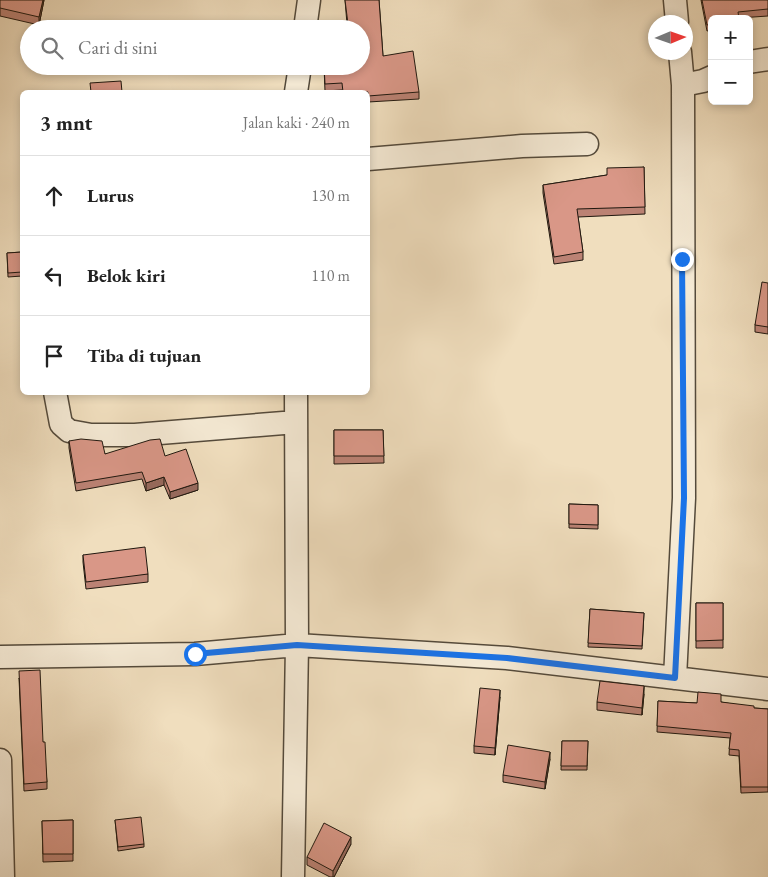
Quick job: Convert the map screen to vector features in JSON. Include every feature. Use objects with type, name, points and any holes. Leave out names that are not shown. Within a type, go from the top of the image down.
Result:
[{"type":"street","points":[[306,20],[309,0]]},
{"type":"street","points":[[675,0],[676,15]]},
{"type":"street","points":[[753,61],[768,59]]},
{"type":"street","points":[[675,678],[684,498],[683,85],[681,60]]},
{"type":"street","points":[[296,90],[299,75]]},
{"type":"street","points":[[683,85],[708,79]]},
{"type":"street","points":[[370,159],[522,146],[587,144]]},
{"type":"street","points":[[56,395],[61,424],[69,431],[92,435],[135,435],[296,422]]},
{"type":"street","points":[[293,877],[297,645],[296,395]]},
{"type":"street","points":[[0,657],[195,654],[297,645],[507,658],[768,689]]},
{"type":"street","points":[[0,760],[3,877]]},
{"type":"building","points":[[0,0],[43,0],[39,17],[0,8]]},
{"type":"building","points":[[345,0],[379,0],[383,56],[413,51],[419,92],[370,96],[370,90],[343,90],[342,83],[325,84],[324,75],[370,75],[370,20],[348,20]]},
{"type":"building","points":[[702,0],[768,0],[768,9],[738,12],[738,15],[708,15],[707,25]]},
{"type":"building","points":[[121,81],[122,90],[91,90],[90,83]]},
{"type":"building","points":[[644,167],[645,207],[577,209],[583,252],[554,257],[543,185],[607,175],[607,168]]},
{"type":"building","points":[[20,252],[20,272],[8,273],[7,253]]},
{"type":"building","points":[[762,282],[768,283],[768,327],[755,325]]},
{"type":"building","points":[[334,430],[383,430],[384,456],[334,456]]},
{"type":"building","points":[[81,439],[102,441],[105,454],[150,440],[160,439],[165,456],[186,449],[198,483],[170,492],[164,477],[146,483],[142,472],[76,483],[69,441]]},
{"type":"building","points":[[569,504],[598,505],[598,525],[569,524]]},
{"type":"building","points":[[145,547],[148,574],[86,582],[83,555]]},
{"type":"building","points":[[696,603],[723,603],[723,640],[696,641]]},
{"type":"building","points":[[590,609],[644,613],[642,646],[588,643]]},
{"type":"building","points":[[40,670],[47,782],[24,784],[19,671]]},
{"type":"building","points":[[600,681],[644,686],[642,708],[597,702]]},
{"type":"building","points":[[480,688],[500,690],[495,748],[474,746]]},
{"type":"building","points":[[698,692],[721,694],[721,702],[768,709],[768,787],[741,787],[739,750],[729,749],[731,733],[657,726],[658,701],[697,703]]},
{"type":"building","points":[[562,741],[588,741],[587,766],[561,766]]},
{"type":"building","points":[[508,745],[550,752],[545,782],[503,775]]},
{"type":"building","points":[[141,817],[144,844],[118,847],[115,820]]},
{"type":"building","points":[[73,820],[73,854],[43,854],[42,821]]},
{"type":"building","points":[[324,823],[351,837],[333,871],[307,857]]},
{"type":"route","points":[[195,654],[297,645],[507,658],[675,678],[684,498],[682,259]]}]
